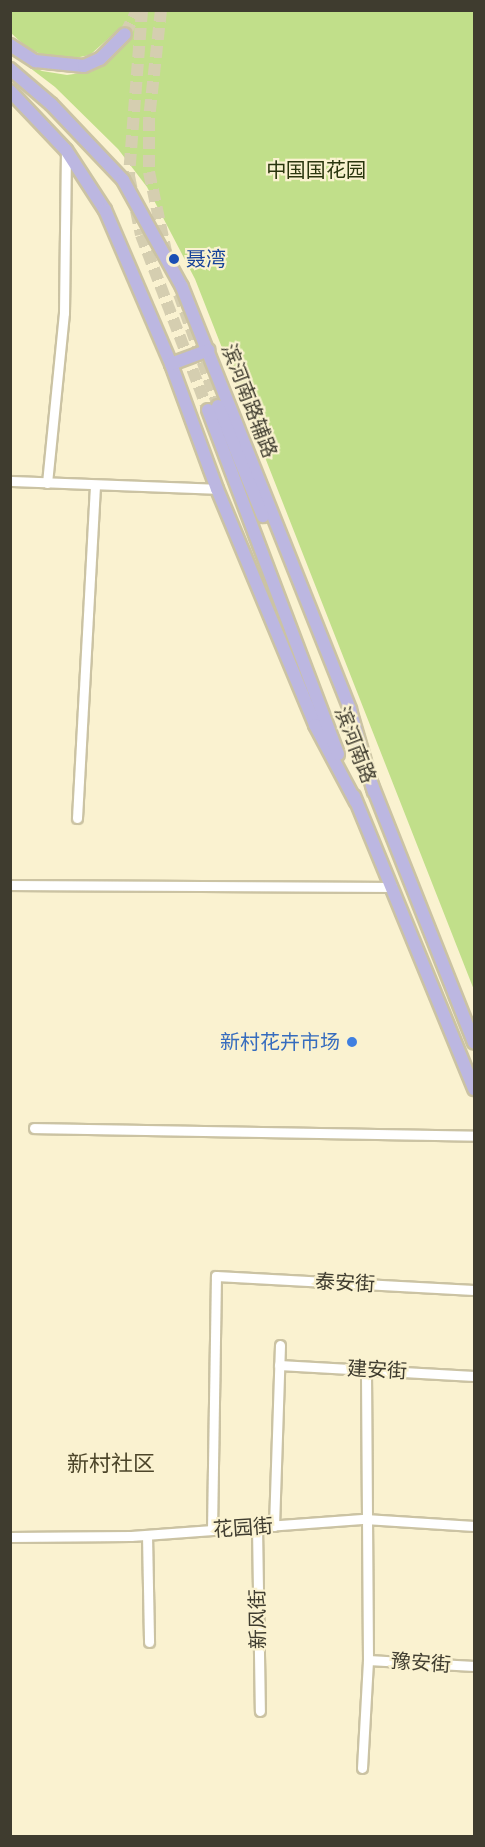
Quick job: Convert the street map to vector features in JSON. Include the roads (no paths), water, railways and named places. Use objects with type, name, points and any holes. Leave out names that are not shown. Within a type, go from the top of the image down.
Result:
[{"type":"main road","points":[[10,45],[41,63],[84,66],[100,59],[125,34]]},
{"type":"main road","name":"滨河南路辅路","points":[[10,69],[51,104],[123,180],[182,287],[209,350],[350,710],[374,792]]},
{"type":"main road","points":[[10,90],[66,150],[105,210],[171,364],[217,489],[315,725],[356,802]]},
{"type":"main road","points":[[171,364],[209,350]]},
{"type":"main road","name":"滨河南路","points":[[474,1042],[374,792],[213,408],[356,802],[474,1089]]},
{"type":"street","points":[[47,483],[64,313],[66,150]]},
{"type":"street","points":[[10,481],[217,489]]},
{"type":"street","points":[[77,818],[95,485]]},
{"type":"street","points":[[10,885],[392,887]]},
{"type":"street","points":[[34,1128],[474,1136]]},
{"type":"street","name":"泰安街","points":[[212,1530],[216,1276],[474,1290]]},
{"type":"street","points":[[274,1526],[280,1345]]},
{"type":"street","name":"建安街","points":[[279,1365],[474,1376]]},
{"type":"street","points":[[362,1768],[368,1659],[364,1518],[366,1369]]},
{"type":"street","name":"花园街","points":[[10,1538],[147,1535],[364,1518],[474,1526]]},
{"type":"street","name":"新风街","points":[[256,1527],[260,1711]]},
{"type":"street","points":[[147,1535],[149,1642]]},
{"type":"street","name":"豫安街","points":[[368,1659],[474,1666]]},
{"type":"tunnel","points":[[125,34],[137,10]]},
{"type":"tunnel","points":[[142,10],[129,176],[141,235],[208,410]]},
{"type":"tunnel","points":[[161,10],[149,119],[149,172],[166,251]]},
{"type":"tunnel","points":[[179,294],[218,406]]},
{"type":"place","name":"聂湾","points":[[174,259]]},
{"type":"place","name":"新村花卉市场","points":[[352,1042]]},
{"type":"district","name":"新村社区","points":[[111,1464]]},
{"type":"park label","name":"中国国花园","points":[[316,170]]}]
